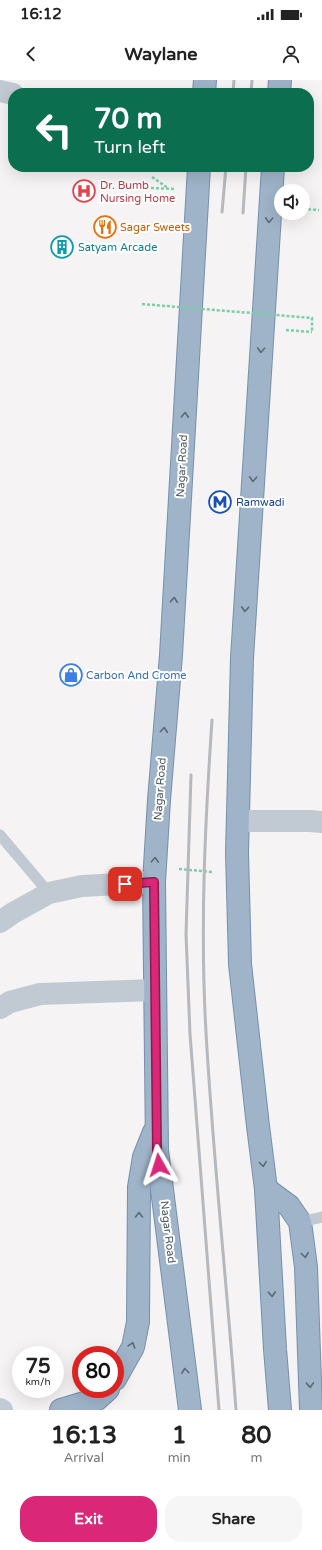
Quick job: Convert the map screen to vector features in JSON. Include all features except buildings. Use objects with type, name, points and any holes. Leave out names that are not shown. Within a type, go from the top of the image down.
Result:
[{"type":"highway","name":"Nagar Road","points":[[190,1410],[157,1150],[158,1122],[155,990],[155,875],[159,800],[171,647],[199,172]]},
{"type":"highway","points":[[273,172],[243,650],[238,874],[240,964],[266,1189],[280,1410]]},
{"type":"highway","points":[[124,1362],[133,1346],[138,1322],[139,1187],[144,1157],[158,1122]]},
{"type":"highway","points":[[266,1189],[289,1206],[300,1222],[306,1267],[311,1410]]},
{"type":"highway","points":[[61,1410],[98,1398]]},
{"type":"street","points":[[238,821],[322,822]]},
{"type":"street","points":[[0,922],[49,893],[82,886],[155,875]]},
{"type":"street","points":[[0,1008],[10,1002],[40,994],[155,990]]},
{"type":"lane","points":[[0,835],[49,893]]},
{"type":"lane","points":[[300,1222],[322,1217]]},
{"type":"path","points":[[152,177],[168,188]]},
{"type":"path","points":[[310,209],[319,210]]},
{"type":"path","points":[[142,304],[312,318],[312,332]]},
{"type":"path","points":[[155,875],[238,874]]},
{"type":"railway","points":[[233,88],[234,80]]},
{"type":"railway","points":[[251,88],[252,80]]},
{"type":"railway","points":[[222,212],[226,172]]},
{"type":"railway","points":[[243,213],[246,172]]},
{"type":"railway","points":[[212,720],[204,876],[204,993],[212,1126],[236,1410]]},
{"type":"railway","points":[[191,775],[186,934],[190,1034],[219,1410]]},
{"type":"place","name":"Dr. Bumb Nursing Home","points":[[84,191]]},
{"type":"place","name":"Sagar Sweets","points":[[105,227]]},
{"type":"place","name":"Satyam Arcade","points":[[62,247]]},
{"type":"place","name":"Ramwadi","points":[[220,502]]},
{"type":"place","name":"Carbon And Crome","points":[[71,675]]},
{"type":"route","points":[[125,884],[154,882],[158,1108],[157,1150],[159,1165]]}]
